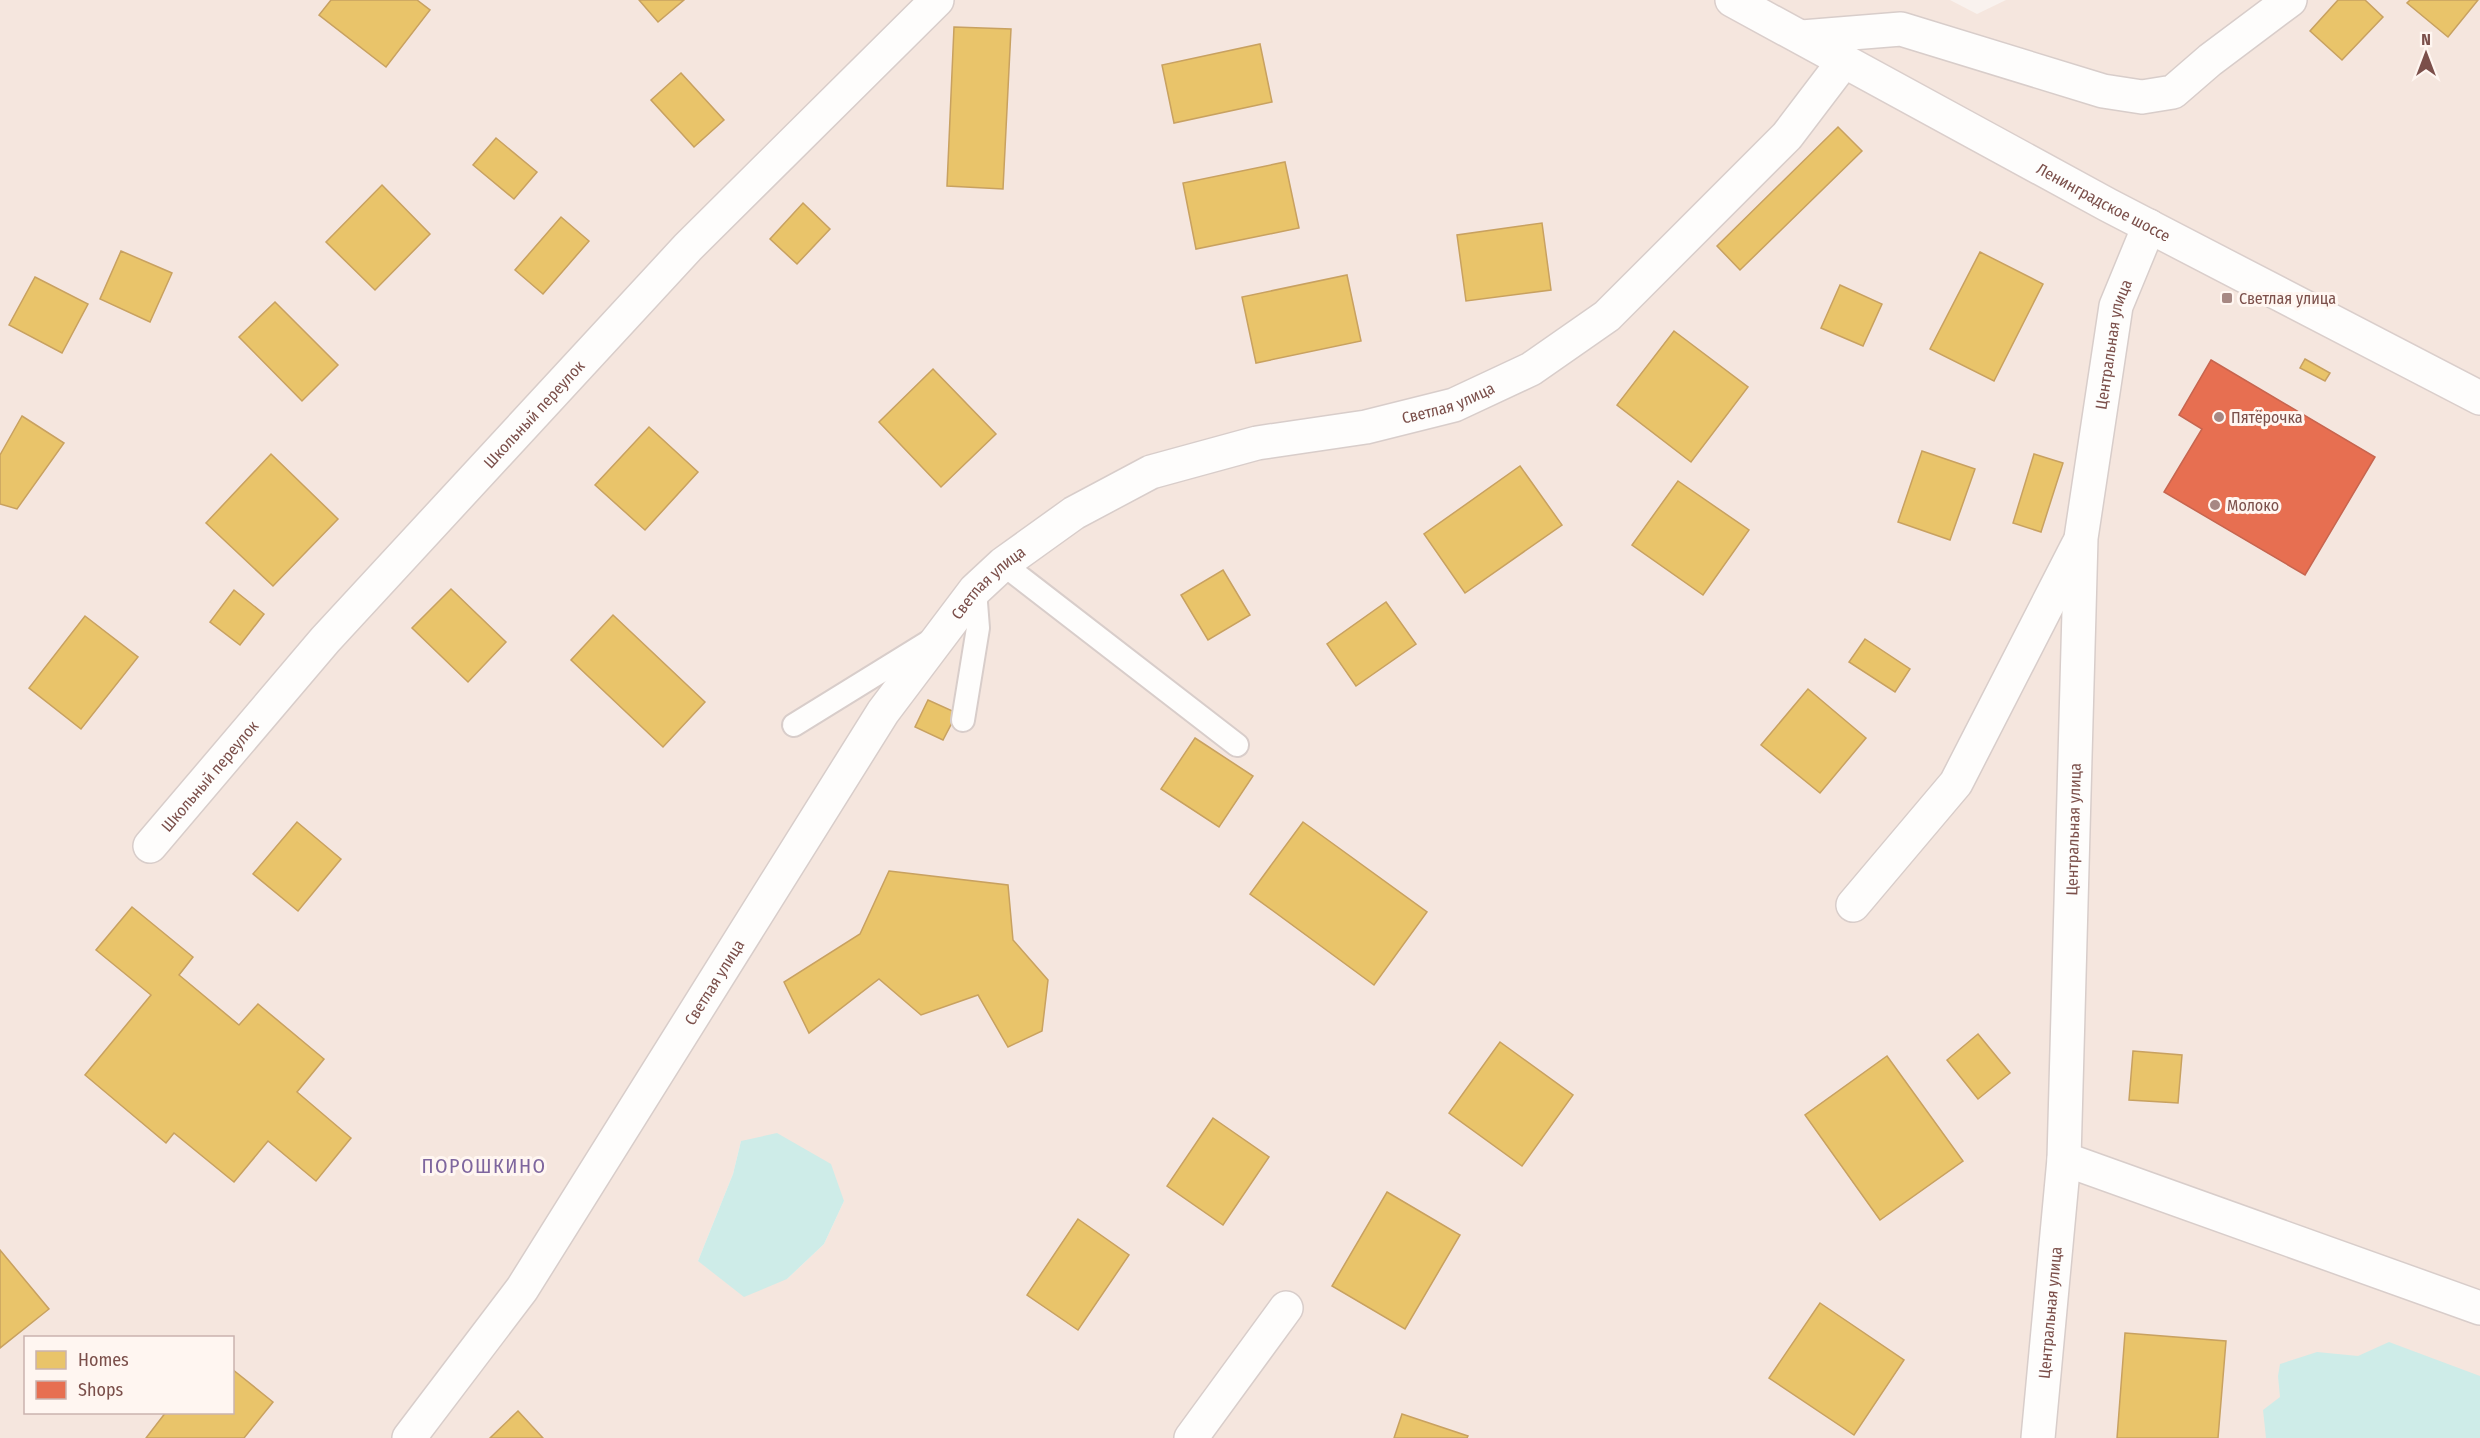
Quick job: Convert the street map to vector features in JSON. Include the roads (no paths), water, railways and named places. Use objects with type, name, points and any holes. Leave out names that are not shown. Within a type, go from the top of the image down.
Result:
[{"type":"street","name":"Школьный переулок","points":[[150,846],[324,640],[688,247],[937,0]]},
{"type":"street","name":"Ленинградское шоссе","points":[[1732,0],[2149,226],[2480,398]]},
{"type":"street","points":[[1802,37],[1901,29],[2103,91],[2142,97],[2173,92],[2210,60],[2290,0]]},
{"type":"street","name":"Светлая улица","points":[[409,1438],[522,1289],[883,712],[975,590],[1003,564],[1074,513],[1151,472],[1257,442],[1366,427],[1454,405],[1531,369],[1615,308],[1787,136],[1844,61]]},
{"type":"street","name":"Центральная улица","points":[[2038,1438],[2064,1159],[2081,538],[2116,306],[2149,226]]},
{"type":"street","points":[[1853,905],[1956,783],[2081,538]]},
{"type":"street","points":[[2064,1159],[2480,1308]]},
{"type":"street","points":[[1191,1438],[1286,1308]]},
{"type":"lane","points":[[1003,564],[1237,745]]},
{"type":"lane","points":[[963,720],[978,628],[975,590]]},
{"type":"lane","points":[[794,724],[944,632]]},
{"type":"water","points":[[777,1133],[831,1164],[844,1201],[824,1244],[787,1279],[744,1297],[698,1261],[733,1174],[741,1141]]},
{"type":"water","points":[[2389,1342],[2480,1376],[2480,1438],[2266,1438],[2263,1410],[2280,1397],[2278,1376],[2280,1364],[2317,1352],[2358,1356]]},
{"type":"place","name":"Светлая улица","points":[[2227,298]]},
{"type":"place","name":"Пятёрочка","points":[[2219,417]]},
{"type":"place","name":"Молоко","points":[[2215,505]]},
{"type":"district","name":"ПОРОШКИНО","points":[[484,1166]]}]
